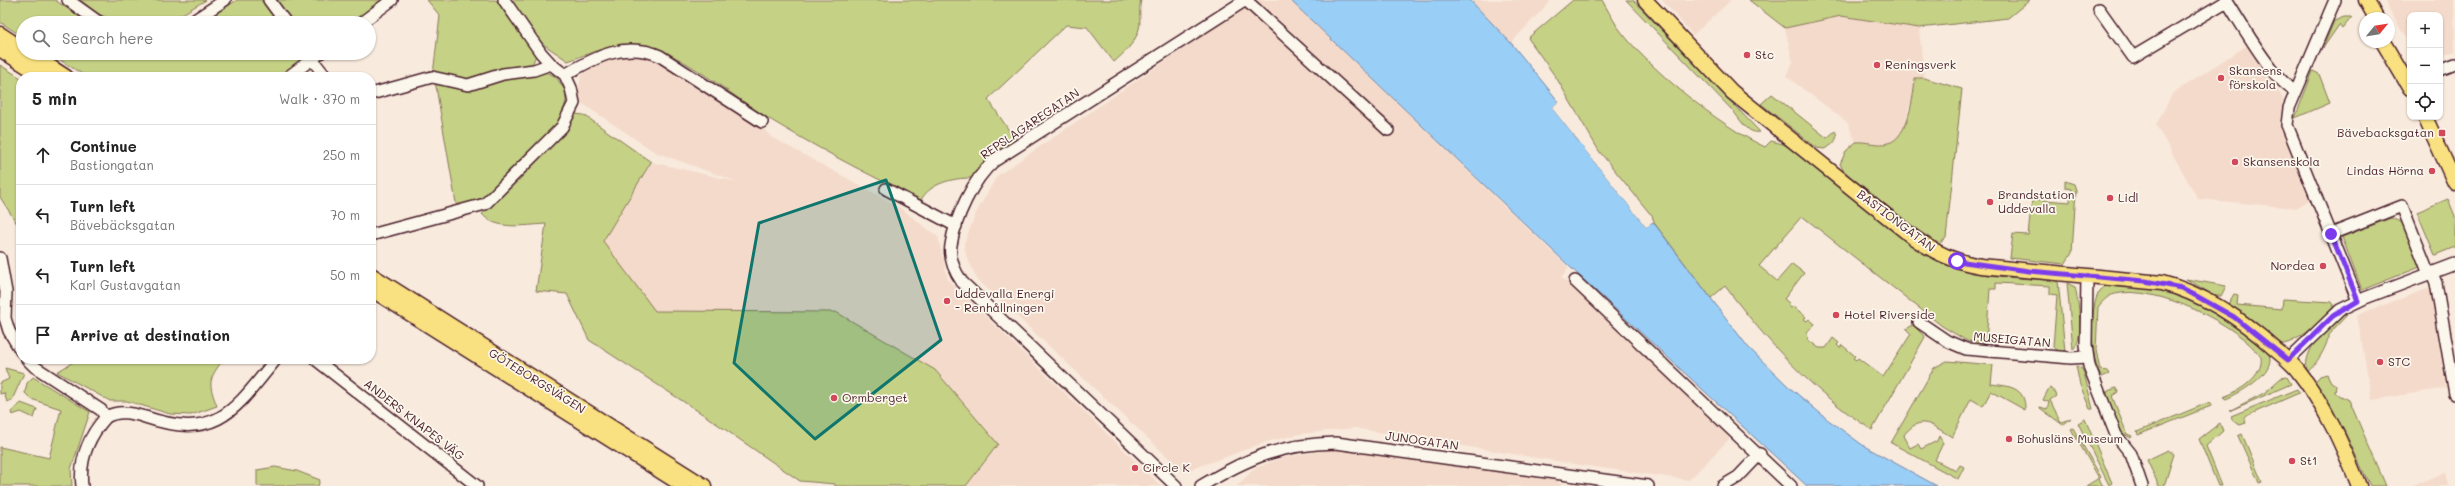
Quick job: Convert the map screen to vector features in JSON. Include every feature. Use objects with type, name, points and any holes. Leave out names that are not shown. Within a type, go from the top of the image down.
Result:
[{"type":"main road","name":"BASTIONGATAN","points":[[1645,0],[1732,92],[1914,238],[1934,251],[1968,264],[2145,281],[2182,288],[2234,317],[2288,360],[2305,380],[2324,410],[2359,486]]},
{"type":"main road","points":[[2358,0],[2365,12]]},
{"type":"main road","points":[[2366,0],[2373,12]]},
{"type":"main road","points":[[0,34],[16,44]]},
{"type":"main road","points":[[2387,48],[2407,78]]},
{"type":"main road","points":[[2393,48],[2407,77]]},
{"type":"main road","points":[[0,49],[16,59]]},
{"type":"main road","points":[[17,60],[36,72]]},
{"type":"main road","points":[[40,60],[58,72]]},
{"type":"main road","points":[[2426,120],[2455,183]]},
{"type":"main road","points":[[2434,120],[2455,163]]},
{"type":"main road","name":"GÖTEBORGSVÄGEN","points":[[376,278],[704,486]]},
{"type":"main road","name":"GÖTEBORGSVÄGEN","points":[[376,292],[684,486]]},
{"type":"street","points":[[68,0],[90,16]]},
{"type":"street","points":[[201,16],[226,0]]},
{"type":"street","points":[[269,0],[281,16]]},
{"type":"street","points":[[370,16],[392,0]]},
{"type":"street","points":[[376,234],[485,204],[562,127],[574,103],[565,75],[551,64],[504,0]]},
{"type":"street","points":[[2098,9],[2133,57],[2227,0],[2266,61],[2288,88],[2295,91]]},
{"type":"street","points":[[2335,0],[2295,91],[2289,108],[2287,125],[2358,301]]},
{"type":"street","name":"REPSLAGAREGATAN","points":[[1176,486],[966,287],[956,271],[952,258],[951,245],[956,226],[975,183],[994,161],[1238,1],[1248,3],[1388,130]]},
{"type":"street","points":[[565,75],[600,56],[620,50],[641,50],[660,56],[762,122]]},
{"type":"street","points":[[294,72],[307,60]]},
{"type":"street","points":[[316,60],[323,72]]},
{"type":"street","points":[[376,93],[432,77],[468,85],[503,74],[534,70],[551,64]]},
{"type":"street","points":[[2443,69],[2455,64]]},
{"type":"street","points":[[886,189],[956,226]]},
{"type":"street","points":[[2331,234],[2402,206],[2430,273],[2436,283],[2455,394]]},
{"type":"street","points":[[0,258],[6,292],[2,318],[16,343]]},
{"type":"street","points":[[2288,360],[2333,316],[2358,301],[2455,264]]},
{"type":"street","points":[[2087,276],[2087,357],[2102,404],[2119,442],[2131,454],[2142,486]]},
{"type":"street","points":[[1575,281],[1760,454],[1791,486]]},
{"type":"street","name":"MUSEIGATAN","points":[[1919,322],[1947,341],[1966,348],[2071,358],[2087,357]]},
{"type":"street","points":[[31,364],[101,410],[106,417]]},
{"type":"street","points":[[82,486],[82,464],[87,448],[94,433],[106,417],[117,413],[126,412],[174,425],[192,427],[204,425],[221,417],[238,404],[272,364]]},
{"type":"street","name":"ANDERS KNAPES VÄG","points":[[321,364],[477,486]]},
{"type":"street","name":"JUNOGATAN","points":[[1201,486],[1241,464],[1275,450],[1300,445],[1324,443],[1346,444],[1594,482],[1648,486]]},
{"type":"street","points":[[1723,486],[1738,477],[1760,454]]},
{"type":"highlighted area","points":[[886,180],[941,340],[815,439],[734,363],[759,223]]},
{"type":"shaded area","points":[[1254,0],[1290,0],[1569,268],[1561,277],[1733,435],[1689,480],[1580,465],[1354,428],[1300,434],[1266,442],[1184,472],[977,279],[966,255],[964,244],[976,213],[997,176]]},
{"type":"shaded area","points":[[1470,0],[1551,0],[1511,43]]},
{"type":"shaded area","points":[[1662,0],[1731,0],[1693,35]]},
{"type":"shaded area","points":[[2384,0],[2454,0],[2455,51],[2443,55],[2443,12],[2407,12],[2407,41],[2395,19],[2395,12],[2391,12]]},
{"type":"shaded area","points":[[1841,16],[1919,28],[1924,78],[1915,78],[1914,100],[1909,107],[1904,129],[1897,139],[1888,143],[1856,142],[1847,122],[1786,76],[1793,62],[1785,28]]},
{"type":"shaded area","name":"Skansenskola","points":[[2249,44],[2283,99],[2279,124],[2309,200],[2297,208],[2198,199],[2156,125],[2173,93]]},
{"type":"shaded area","points":[[629,55],[649,58],[671,69],[694,87],[761,126],[771,137],[896,205],[938,237],[948,280],[1161,486],[966,486],[998,444],[935,370],[836,312],[655,312],[603,241],[651,162],[738,182],[655,152],[577,100],[581,75],[613,56]]},
{"type":"shaded area","points":[[2430,288],[2446,388],[2372,400],[2357,315]]},
{"type":"shaded area","points":[[1329,450],[1346,450],[1553,477],[1561,484],[1561,486],[1237,486],[1255,468],[1285,457]]},
{"type":"shaded area","points":[[2446,472],[2449,486],[2411,486]]},
{"type":"green space","points":[[0,0],[55,0],[78,16],[16,16],[16,32],[0,22]]},
{"type":"green space","points":[[80,0],[206,0],[179,16],[103,16]]},
{"type":"green space","points":[[237,0],[261,0],[273,16],[212,16]]},
{"type":"green space","points":[[274,0],[383,0],[362,16],[286,16]]},
{"type":"green space","points":[[427,0],[496,0],[536,55],[531,68],[470,82],[433,74],[440,16]]},
{"type":"green space","points":[[510,0],[1141,0],[1140,25],[1134,41],[1114,62],[1087,27],[1066,25],[988,99],[1016,141],[988,159],[971,178],[950,180],[936,186],[930,189],[921,200],[860,170],[800,137],[761,114],[691,66],[662,51],[638,45],[618,46],[598,50],[568,61],[543,44]]},
{"type":"green space","points":[[1573,0],[1602,0],[1617,26],[1630,42],[1665,77],[1685,94],[1747,138],[1765,147],[1771,141],[1783,144],[1792,149],[1923,253],[1939,261],[1972,272],[2006,277],[2058,281],[2065,351],[2060,352],[2053,347],[2057,295],[2050,294],[2050,286],[1996,283],[1996,289],[1990,289],[1986,343],[1967,341],[1942,326],[1802,216],[1759,266],[1777,281],[1792,264],[1804,273],[1784,299],[1790,304],[1788,306],[1791,308],[1793,306],[1806,317],[1804,319],[1807,321],[1809,319],[1815,324],[1807,333],[1808,340],[1819,348],[1826,348],[1833,338],[1839,343],[1837,345],[1840,348],[1842,345],[1855,356],[1853,358],[1856,360],[1858,358],[1883,377],[1911,334],[1906,329],[1913,325],[1925,337],[1872,430],[1850,415],[1811,383],[1792,365],[1757,327],[1725,286],[1711,298],[1655,224],[1652,216],[1599,151],[1557,79],[1528,38]]},
{"type":"green space","points":[[1626,0],[1633,0],[1760,132],[1748,129],[1733,111]]},
{"type":"green space","points":[[1749,0],[2030,0],[2008,18],[1919,28],[1841,16],[1785,28]]},
{"type":"green space","points":[[2344,17],[2352,17],[2342,29],[2339,25],[2323,48],[2334,21]]},
{"type":"green space","points":[[60,60],[300,60],[286,72],[79,72]]},
{"type":"green space","points":[[0,65],[16,75],[16,222],[0,197]]},
{"type":"green space","points":[[545,71],[556,77],[565,90],[566,101],[560,123],[484,200],[457,209],[435,81],[505,77]]},
{"type":"green space","points":[[2313,71],[2319,74],[2330,103],[2295,118]]},
{"type":"green space","points":[[1915,78],[1924,78],[1962,89],[1946,238],[1939,244],[1915,228],[1851,177],[1843,170],[1840,164],[1846,151],[1856,142],[1884,144],[1895,140],[1901,134],[1909,115]]},
{"type":"green space","points":[[1772,94],[1827,138],[1835,131],[1837,137],[1834,142],[1824,149],[1817,148],[1761,104]]},
{"type":"green space","points":[[575,114],[584,115],[651,162],[603,241],[655,311],[836,312],[935,370],[998,444],[966,486],[835,486],[835,484],[800,481],[707,417],[589,340],[567,294],[536,291],[546,224],[521,226],[503,225],[495,223],[482,214],[566,130]]},
{"type":"green space","points":[[2065,181],[2074,184],[2076,190],[2072,253],[2065,264],[2010,258],[2013,234],[2028,235],[2032,199],[2070,202],[2071,189],[2065,188]]},
{"type":"green space","points":[[2448,199],[2455,216],[2455,247],[2435,255],[2417,212]]},
{"type":"green space","points":[[2391,218],[2403,223],[2420,267],[2362,290],[2342,237]]},
{"type":"green space","points":[[2186,279],[2226,286],[2221,296],[2215,296]]},
{"type":"green space","points":[[2067,283],[2075,287],[2080,320],[2079,338],[2077,345],[2073,349]]},
{"type":"green space","points":[[2116,283],[2165,290],[2194,300],[2238,326],[2250,335],[2267,352],[2270,359],[2269,365],[2260,378],[2239,393],[2226,399],[2223,397],[2243,387],[2255,377],[2259,371],[2261,357],[2250,344],[2215,320],[2194,309],[2173,301],[2132,292],[2112,295],[2105,299],[2098,307],[2096,350],[2100,370],[2107,371],[2109,374],[2102,377],[2098,370],[2093,348],[2092,334],[2094,308],[2096,298],[2100,291],[2107,286]]},
{"type":"green space","points":[[2234,294],[2238,295],[2237,305],[2282,309],[2283,299],[2332,302],[2334,305],[2319,323],[2303,335],[2288,343],[2282,344],[2231,308],[2228,304]]},
{"type":"green space","points":[[2344,315],[2347,315],[2328,335],[2328,339],[2321,355],[2307,372],[2306,364],[2308,355],[2317,339],[2330,325]]},
{"type":"green space","points":[[1947,361],[1993,365],[1991,384],[2015,389],[2023,397],[2025,402],[2025,410],[1991,391],[1983,406],[1971,399],[1952,437],[1926,423],[1915,425],[1903,436],[1910,448],[1918,444],[1921,449],[1937,441],[1939,436],[1943,443],[1935,460],[1956,471],[1960,465],[1964,467],[1958,479],[1891,443],[1934,368]]},
{"type":"green space","points":[[70,364],[221,364],[211,381],[212,392],[217,406],[191,415],[170,414],[127,401],[110,401],[57,372]]},
{"type":"green space","points":[[2076,366],[2081,368],[2084,373],[2093,409],[2090,409],[2080,385]]},
{"type":"green space","points":[[5,368],[24,373],[12,400],[7,402],[4,393],[0,394],[0,383],[9,379]]},
{"type":"green space","points":[[2327,374],[2331,382],[2336,385],[2335,393],[2349,400],[2386,486],[2370,486],[2344,430],[2314,383],[2320,376]]},
{"type":"green space","points":[[33,377],[90,412],[71,469],[72,486],[0,486],[0,447],[49,458],[61,409],[31,399],[25,393],[27,383]]},
{"type":"green space","points":[[2287,377],[2291,384],[2229,411],[2264,393],[2281,378]]},
{"type":"green space","points":[[2049,388],[2053,390],[2056,396],[2050,400],[2061,423],[2071,418],[2063,425],[2040,408],[2047,409],[2049,402],[2043,400]]},
{"type":"green space","points":[[2116,388],[2118,392],[2112,396],[2127,434],[2132,436],[2131,438],[2121,432],[2106,395],[2108,391]]},
{"type":"green space","points":[[2297,389],[2299,393],[2244,417],[2246,423],[2240,425],[2233,421],[2231,416]]},
{"type":"green space","points":[[2210,402],[2211,406],[2138,435],[2137,432]]},
{"type":"green space","points":[[21,403],[37,409],[34,418],[21,412],[12,415],[11,412]]},
{"type":"green space","points":[[2085,419],[2112,483],[2109,485],[2078,423]]},
{"type":"green space","points":[[2220,423],[2223,431],[2206,446],[2222,486],[2218,486],[2199,439]]},
{"type":"green space","points":[[2073,428],[2101,477],[2099,479],[2103,486],[2086,486],[2099,478],[2071,429]]},
{"type":"green space","points":[[2242,434],[2262,482],[2259,483],[2238,436]]},
{"type":"green space","points":[[2168,450],[2174,454],[2164,486],[2159,486],[2147,460]]},
{"type":"green space","points":[[275,467],[297,471],[320,480],[318,486],[257,486],[257,470]]},
{"type":"water","points":[[1290,0],[1470,0],[1511,43],[1559,102],[1552,108],[1646,227],[1653,222],[1748,347],[1789,387],[1827,419],[1864,446],[1937,486],[1807,486],[1570,267]]},
{"type":"pier","points":[[1556,104],[1557,106],[1555,108],[1647,224],[1651,224],[1646,227],[1552,108]]},
{"type":"place","name":"Stc","points":[[1747,55]]},
{"type":"place","name":"Reningsverk","points":[[1877,65]]},
{"type":"place","name":"Skansens förskola","points":[[2221,78]]},
{"type":"place","name":"Bävebacksgatan","points":[[2442,133]]},
{"type":"place","name":"Skansenskola","points":[[2235,162]]},
{"type":"place","name":"Lindas Hörna","points":[[2432,171]]},
{"type":"place","name":"Lidl","points":[[2110,198]]},
{"type":"place","name":"Brandstation Uddevalla","points":[[1990,202]]},
{"type":"place","name":"Nordea","points":[[2323,266]]},
{"type":"place","name":"Uddevalla Energi - Renhållningen","points":[[947,301]]},
{"type":"place","name":"Hotel Riverside","points":[[1836,315]]},
{"type":"place","name":"STC","points":[[2380,362]]},
{"type":"place","name":"Ormberget","points":[[834,398]]},
{"type":"place","name":"Bohusläns Museum","points":[[2009,439]]},
{"type":"place","name":"St1","points":[[2292,461]]},
{"type":"place","name":"Circle K","points":[[1135,468]]},
{"type":"route","points":[[1957,261],[1981,266],[2162,283],[2182,288],[2209,301],[2234,317],[2262,337],[2288,360],[2340,310],[2358,301],[2331,234]]}]
